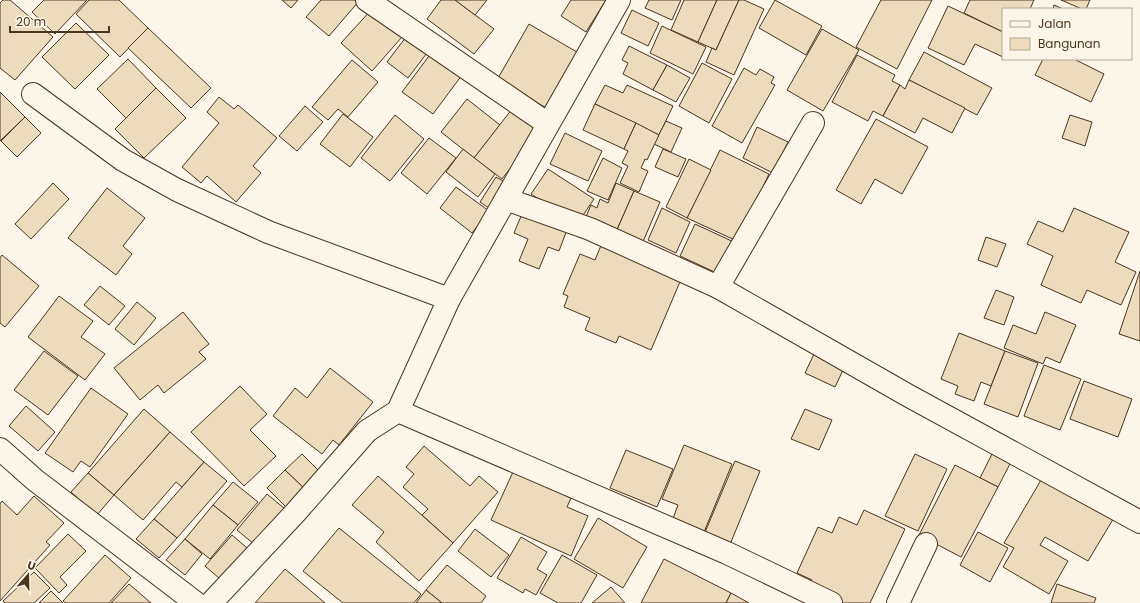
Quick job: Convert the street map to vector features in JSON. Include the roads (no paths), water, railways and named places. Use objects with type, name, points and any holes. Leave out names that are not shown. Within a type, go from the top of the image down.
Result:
[{"type":"street","points":[[367,0],[548,124]]},
{"type":"street","points":[[211,603],[296,512],[367,431],[398,411],[449,299],[619,0]]},
{"type":"street","points":[[33,94],[123,160],[177,190],[268,232],[449,299]]},
{"type":"street","points":[[718,287],[813,123]]},
{"type":"street","points":[[506,199],[590,229],[718,287],[909,396],[1140,522]]},
{"type":"street","points":[[398,411],[727,553],[831,603]]},
{"type":"street","points":[[0,449],[35,480],[196,603]]},
{"type":"street","points":[[898,603],[926,544]]}]
